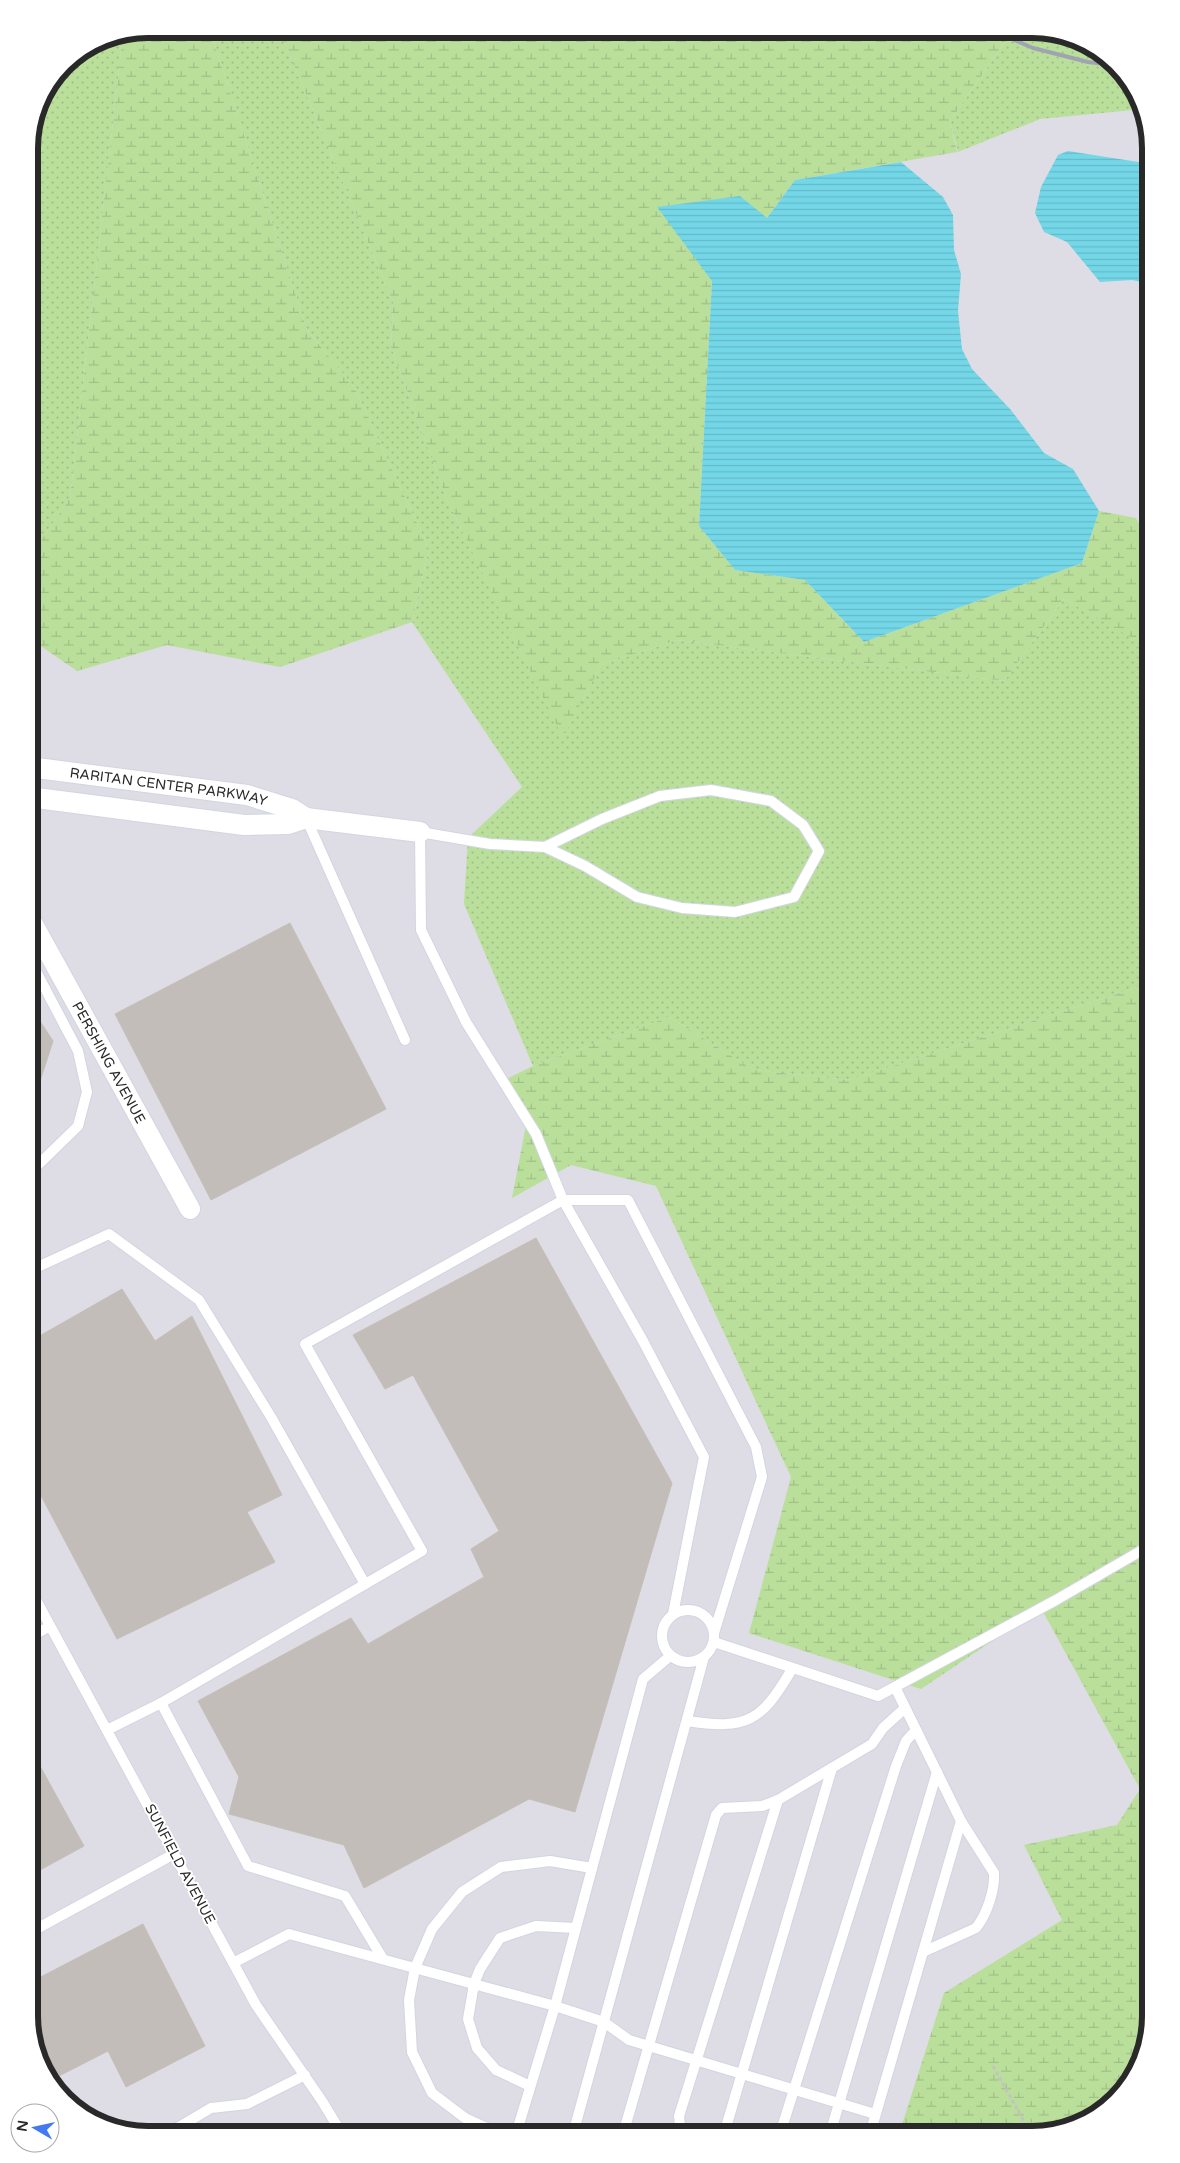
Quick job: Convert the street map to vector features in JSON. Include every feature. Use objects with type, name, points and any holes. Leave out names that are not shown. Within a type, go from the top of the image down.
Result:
[{"type":"street","name":"RARITAN CENTER PARKWAY","points":[[38,768],[247,795],[292,809],[306,818]]},
{"type":"street","name":"RARITAN CENTER PARKWAY","points":[[38,798],[244,825],[280,825],[306,818],[420,832]]},
{"type":"street","name":"PERSHING AVENUE","points":[[38,932],[190,1209]]},
{"type":"lane","points":[[545,847],[602,819],[660,796],[712,790],[771,801],[803,825],[819,851],[794,897],[735,912],[682,908],[637,897],[585,866],[545,847],[490,844],[420,832],[421,930],[466,1022],[536,1134],[563,1200],[643,1341],[704,1456],[673,1614]]},
{"type":"lane","points":[[306,818],[405,1040]]},
{"type":"lane","points":[[38,975],[78,1051],[87,1092],[78,1126],[38,1164]]},
{"type":"lane","points":[[107,1730],[161,1703],[422,1550],[305,1344],[563,1200],[628,1200],[756,1447],[762,1478],[714,1637],[704,1657],[575,2125]]},
{"type":"lane","points":[[38,1267],[109,1234],[199,1300],[271,1417],[365,1584]]},
{"type":"lane","points":[[714,1637],[792,1669],[878,1696],[1056,1600],[1142,1550]]},
{"type":"lane","name":"SUNFIELD AVENUE","points":[[38,1604],[233,1962],[274,2032],[305,2075],[336,2125]]},
{"type":"lane","points":[[704,1657],[696,1662],[687,1663],[678,1661],[670,1656],[662,1641],[664,1625],[673,1614],[682,1610],[699,1612],[712,1624],[714,1637]]},
{"type":"lane","points":[[38,1633],[50,1626]]},
{"type":"lane","points":[[519,2125],[555,2006],[643,1679],[670,1656]]},
{"type":"lane","points":[[687,1721],[716,1726],[739,1724],[764,1710],[781,1688],[792,1669]]},
{"type":"lane","points":[[895,1687],[961,1821],[994,1873],[995,1882],[982,1920],[976,1928],[923,1952]]},
{"type":"lane","points":[[161,1703],[248,1866],[344,1896],[383,1959]]},
{"type":"lane","points":[[624,2126],[716,1815],[722,1808],[762,1806],[778,1800],[872,1744],[883,1728],[905,1708]]},
{"type":"lane","points":[[783,2126],[896,1766],[906,1741],[916,1730]]},
{"type":"lane","points":[[727,2126],[832,1768]]},
{"type":"lane","points":[[832,2126],[937,1772]]},
{"type":"lane","points":[[680,2126],[679,2116],[778,1800]]},
{"type":"lane","points":[[872,2126],[961,1821]]},
{"type":"lane","points":[[38,1928],[174,1854]]},
{"type":"lane","points":[[481,2125],[465,2118],[432,2093],[412,2052],[409,2000],[415,1968],[432,1929],[462,1892],[501,1868],[550,1861],[592,1868]]},
{"type":"lane","points":[[530,2086],[496,2070],[477,2048],[468,2019],[474,1984],[480,1969],[500,1938],[536,1926],[576,1928]]},
{"type":"lane","points":[[233,1962],[289,1934],[555,2006],[604,2022],[629,2040],[875,2114]]},
{"type":"lane","points":[[182,2125],[211,2108],[247,2104],[305,2075]]},
{"type":"path","points":[[993,2066],[1027,2126]]},
{"type":"shaded area","points":[[141,38],[1039,38],[1061,41],[1087,52],[1099,60],[1120,81],[1134,106],[1139,119],[1142,141],[1142,2029],[1137,2051],[1124,2076],[1115,2088],[1093,2107],[1074,2117],[1061,2122],[1032,2126],[141,2125],[112,2120],[87,2107],[75,2098],[60,2082],[43,2051],[38,2022],[38,141],[43,112],[52,93],[75,65],[93,52],[112,43]]},
{"type":"green space","points":[[141,38],[213,38],[307,330],[354,387],[429,549],[412,622],[280,667],[167,645],[77,671],[38,644],[38,545],[70,498],[122,41]]},
{"type":"green space","points":[[213,38],[283,38],[393,302],[391,347],[447,500],[563,737],[601,665],[677,640],[1004,681],[1064,599],[1142,643],[1142,986],[849,1080],[754,1070],[669,1017],[533,1066],[464,904],[468,838],[522,787],[412,622],[429,549],[354,387],[307,330]]},
{"type":"green space","points":[[283,38],[1008,38],[950,121],[957,152],[795,180],[767,218],[658,207],[712,280],[699,526],[735,570],[805,580],[864,642],[1082,563],[1099,511],[1136,518],[1142,529],[1142,644],[1064,599],[1004,681],[677,640],[601,665],[563,738],[447,500],[391,347],[393,302]]},
{"type":"green space","points":[[1008,38],[1039,38],[1061,41],[1087,52],[1099,60],[1120,81],[1135,110],[1040,119],[958,152],[950,121]]},
{"type":"green space","points":[[122,41],[70,498],[38,545],[38,141],[43,112],[52,93],[65,75],[93,52],[112,43]]},
{"type":"green space","points":[[1142,986],[1142,2029],[1137,2051],[1131,2064],[1115,2088],[1105,2098],[1087,2111],[1074,2117],[1046,2125],[902,2126],[944,1993],[1062,1920],[1024,1845],[1117,1825],[1140,1789],[1041,1608],[921,1689],[749,1633],[791,1477],[656,1186],[571,1165],[512,1198],[528,1115],[498,1083],[533,1066],[669,1017],[754,1070],[849,1080]]},
{"type":"water","points":[[1068,151],[1142,163],[1142,282],[1132,280],[1100,282],[1067,242],[1044,232],[1035,213],[1041,187],[1058,155]]},
{"type":"water","points":[[901,162],[943,197],[953,215],[954,250],[961,274],[958,311],[962,349],[972,369],[1010,409],[1044,453],[1073,469],[1099,511],[1082,563],[864,642],[805,580],[735,570],[699,526],[712,281],[657,207],[740,196],[767,218],[795,180]]},
{"type":"building","points":[[290,923],[386,1109],[211,1200],[115,1014]]},
{"type":"building","points":[[38,1018],[53,1041],[38,1087]]},
{"type":"building","points":[[536,1238],[672,1483],[575,1812],[529,1799],[364,1888],[344,1845],[229,1814],[239,1777],[198,1701],[351,1618],[368,1644],[484,1577],[471,1549],[499,1531],[413,1375],[385,1389],[353,1335]]},
{"type":"building","points":[[122,1289],[155,1341],[192,1316],[282,1495],[247,1512],[275,1562],[117,1639],[38,1490],[38,1337]]},
{"type":"building","points":[[38,1762],[84,1846],[38,1871]]},
{"type":"building","points":[[143,1924],[205,2046],[126,2087],[108,2051],[57,2077],[43,2051],[40,2037],[38,1978]]},
{"type":"railway","points":[[1010,38],[1033,48],[1088,62],[1103,64]]}]
